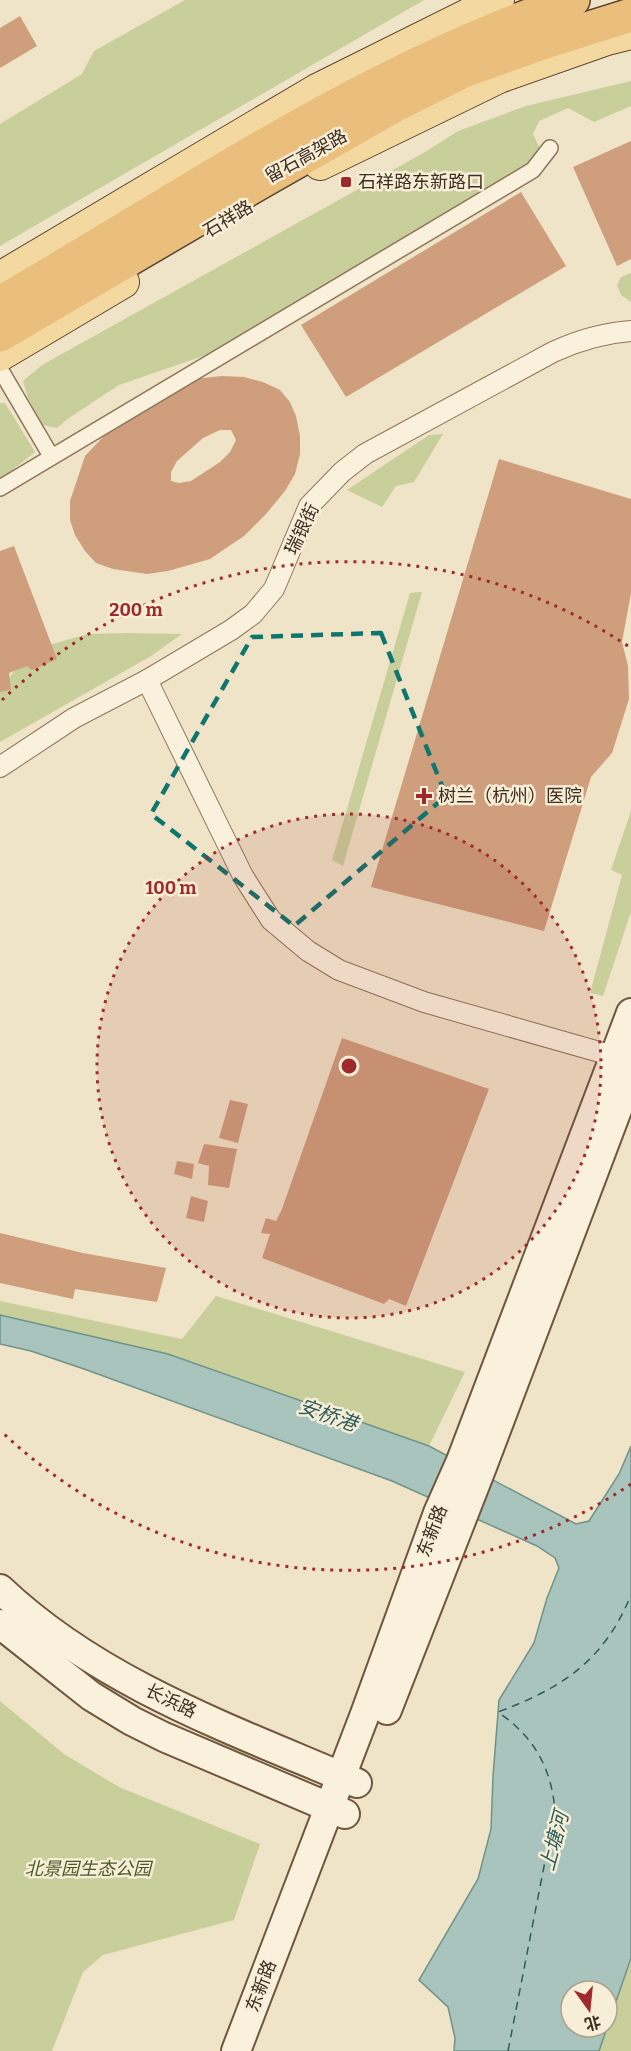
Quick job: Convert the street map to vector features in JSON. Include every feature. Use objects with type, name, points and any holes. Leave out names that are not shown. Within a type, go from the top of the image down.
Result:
[{"type":"highway","name":"留石高架路","points":[[0,303],[250,152],[379,81],[440,51],[505,24],[573,0]]},
{"type":"highway","name":"留石高架路","points":[[0,335],[396,105],[464,71],[631,15]]},
{"type":"main road","points":[[0,278],[317,90],[498,0]]},
{"type":"main road","name":"石祥路","points":[[0,355],[322,162],[499,77],[607,39],[631,33]]},
{"type":"main road","name":"东新路","points":[[236,2051],[351,1780],[448,1519],[472,1464],[626,1063],[631,1013]]},
{"type":"main road","name":"长浜路","points":[[0,1589],[26,1612],[90,1658],[173,1704],[351,1780]]},
{"type":"main road","name":"长浜路","points":[[0,1624],[91,1696],[132,1721],[338,1812]]},
{"type":"main road","name":"东新路","points":[[257,2051],[338,1812]]},
{"type":"street","points":[[0,488],[533,170],[550,148]]},
{"type":"street","name":"瑞银街","points":[[0,767],[74,718],[147,680],[231,630],[253,614],[274,590],[309,506],[342,472],[365,454],[553,352],[598,336],[631,332]]},
{"type":"street","points":[[0,369],[51,456]]},
{"type":"street","points":[[147,680],[243,876],[271,920],[308,951],[339,970],[424,1002],[626,1063]]},
{"type":"highlighted area","points":[[381,633],[446,796],[294,926],[151,814],[252,637]]},
{"type":"green space","points":[[185,0],[424,0],[0,246],[0,124],[82,74],[94,51]]},
{"type":"green space","points":[[631,81],[631,106],[594,122],[568,108],[539,121],[533,134],[543,155],[241,343],[119,385],[57,428],[43,425],[28,398],[23,381],[42,365],[425,152],[458,131],[526,106]]},
{"type":"green space","points":[[631,273],[631,302],[621,295],[617,285],[621,277]]},
{"type":"green space","points":[[0,403],[5,403],[35,452],[0,480]]},
{"type":"green space","points":[[443,434],[414,482],[396,486],[382,507],[347,490],[429,435]]},
{"type":"green space","points":[[422,592],[343,866],[332,860],[410,593]]},
{"type":"green space","points":[[88,634],[182,634],[151,656],[0,742],[0,689],[31,650]]},
{"type":"green space","points":[[631,811],[631,912],[603,996],[590,993],[622,875],[611,870]]},
{"type":"green space","points":[[216,1296],[465,1372],[429,1446],[168,1354],[0,1315],[0,1301],[182,1339]]},
{"type":"green space","name":"北景园生态公园","points":[[0,1701],[64,1754],[119,1787],[260,1844],[234,1920],[103,1955],[83,1972],[52,2051],[0,2051]]},
{"type":"green space","points":[[631,1958],[631,2051],[599,2051],[603,2039],[619,2039],[619,1993]]},
{"type":"water","points":[[0,1315],[168,1354],[429,1446],[576,1524],[589,1521],[619,1474],[631,1446],[631,1958],[619,1993],[619,1979],[559,1979],[559,2039],[603,2039],[599,2051],[454,2051],[455,2038],[448,2007],[419,1980],[478,1879],[491,1829],[499,1700],[534,1643],[547,1598],[559,1568],[555,1558],[537,1546],[392,1481],[31,1351],[0,1344]]},
{"type":"building","points":[[20,16],[37,46],[0,68],[0,28]]},
{"type":"building","points":[[631,141],[631,259],[617,266],[573,167]]},
{"type":"building","points":[[521,192],[566,266],[346,397],[301,325]]},
{"type":"building","points":[[222,376],[244,377],[280,390],[290,402],[296,416],[300,436],[300,454],[295,474],[285,491],[244,536],[210,559],[168,571],[147,574],[113,569],[96,563],[75,535],[70,520],[70,501],[85,456],[122,417],[194,379]],"holes":[[[220,430],[231,430],[236,440],[230,452],[220,462],[191,481],[179,483],[171,481],[171,472],[177,461],[203,438]]]},
{"type":"building","points":[[499,459],[631,499],[631,593],[622,642],[628,666],[629,699],[612,753],[591,777],[544,931],[371,887]]},
{"type":"building","points":[[14,546],[57,659],[32,670],[27,666],[9,673],[11,690],[0,692],[0,551]]},
{"type":"building","points":[[342,1038],[489,1089],[406,1306],[389,1299],[384,1304],[262,1258],[270,1234],[261,1233],[266,1218],[276,1221],[282,1209]]},
{"type":"building","points":[[230,1100],[248,1104],[238,1143],[219,1138]]},
{"type":"building","points":[[204,1144],[237,1149],[229,1188],[208,1185],[209,1166],[198,1163]]},
{"type":"building","points":[[177,1161],[194,1164],[192,1179],[174,1174]]},
{"type":"building","points":[[191,1196],[208,1201],[204,1222],[186,1218]]},
{"type":"building","points":[[0,1233],[83,1253],[166,1268],[157,1302],[75,1289],[73,1299],[0,1283]]},
{"type":"ferry route","points":[[508,2051],[555,1810],[549,1780],[538,1754],[522,1732],[498,1712],[561,1682],[594,1655],[608,1638],[631,1595]]},
{"type":"place","name":"石祥路东新路口","points":[[346,182]]},
{"type":"place","name":"树兰（杭州）医院","points":[[424,796]]},
{"type":"water label","name":"安桥港","points":[[328,1415]]},
{"type":"water label","name":"上塘河","points":[[554,1841]]}]
